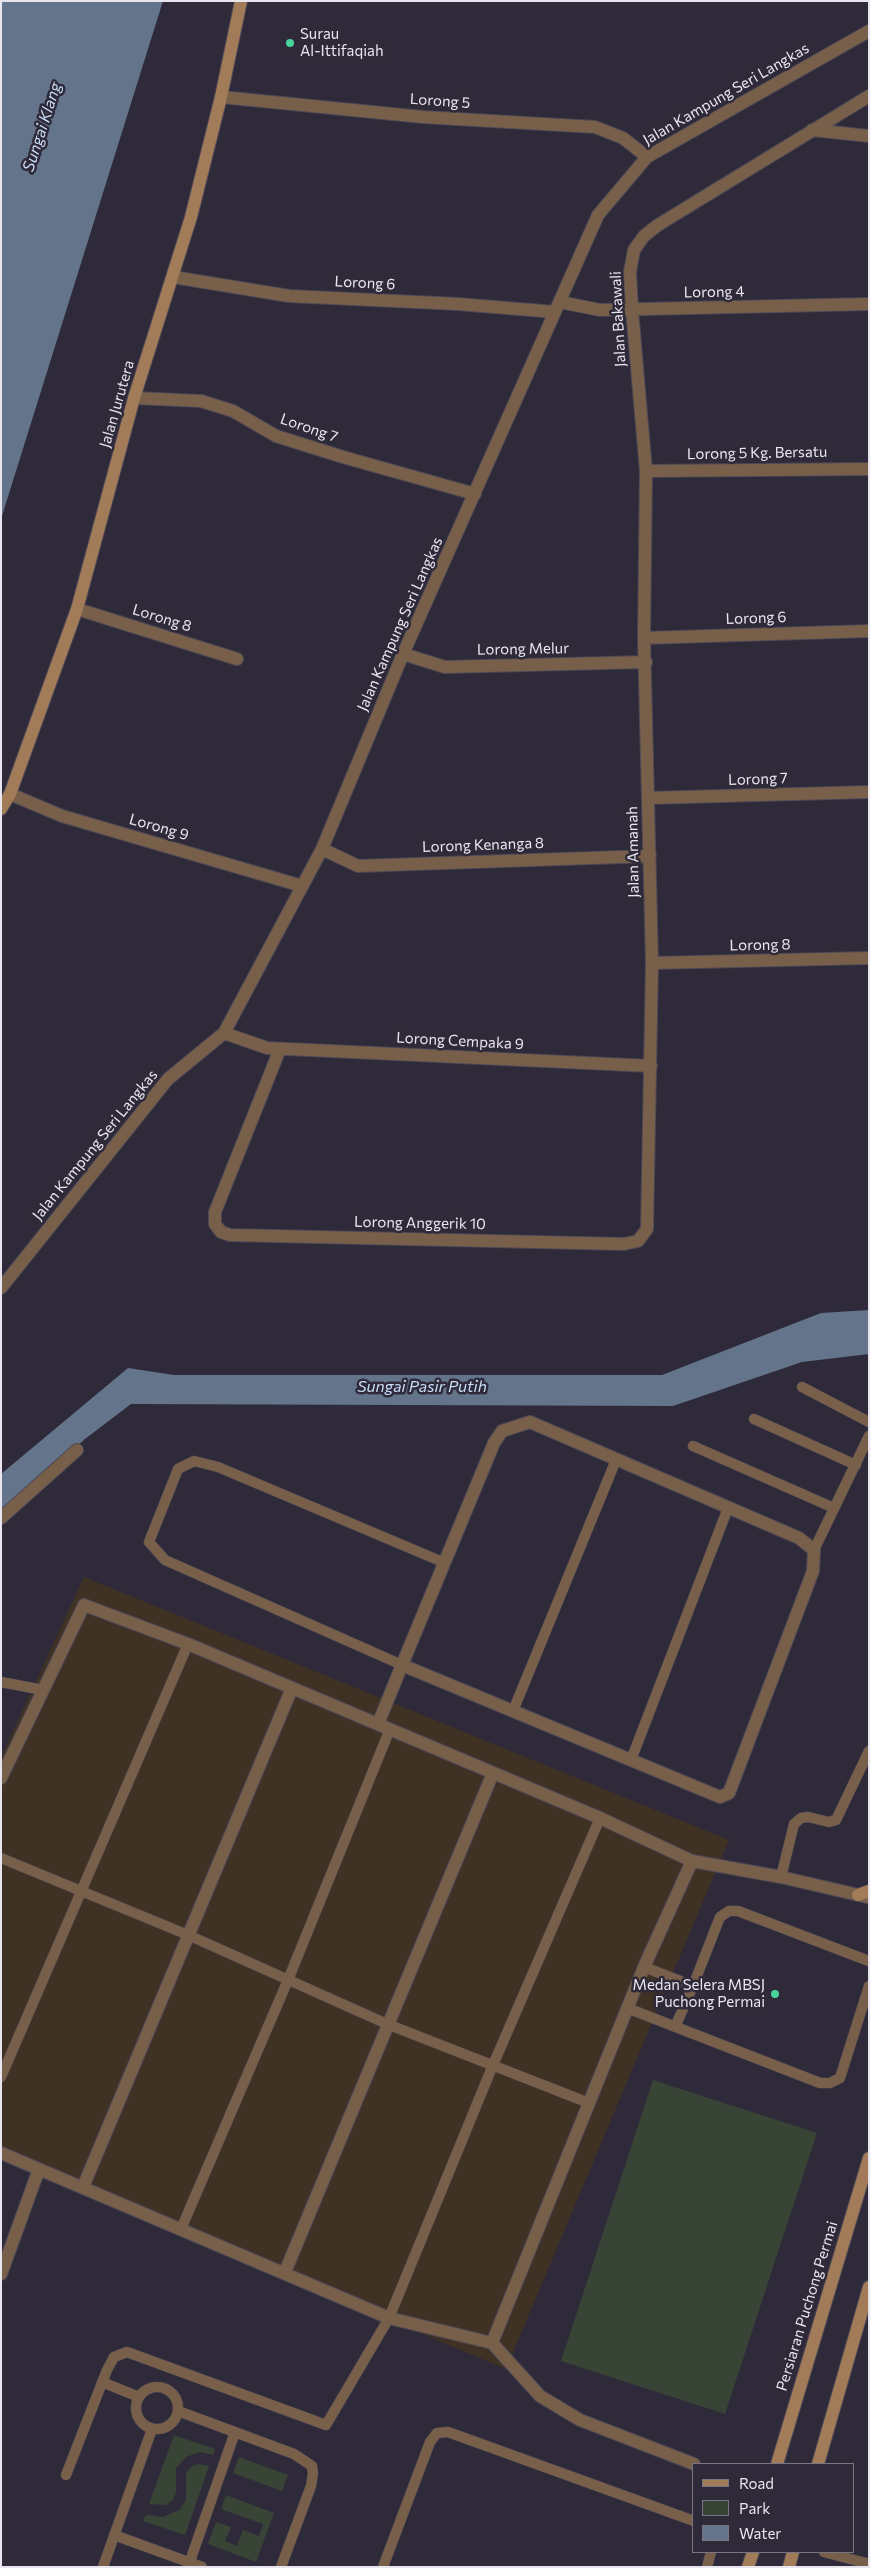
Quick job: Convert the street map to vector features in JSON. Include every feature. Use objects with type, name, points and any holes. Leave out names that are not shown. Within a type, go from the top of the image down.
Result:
[{"type":"street","name":"Jalan Jurutera","points":[[1,808],[10,794],[77,609],[134,398],[173,278],[221,96],[240,1]]},
{"type":"street","name":"Jalan Kampung Seri Langkas","points":[[1,1288],[168,1078],[224,1033],[302,886],[327,852],[403,654],[598,215],[647,157],[869,31]]},
{"type":"street","name":"Lorong 5","points":[[221,96],[423,117],[595,127],[623,138],[647,157]]},
{"type":"street","name":"Jalan Bakawali","points":[[644,638],[646,471],[632,310],[630,272],[634,250],[644,236],[658,224],[869,96]]},
{"type":"street","points":[[812,130],[869,136]]},
{"type":"street","name":"Lorong 6","points":[[173,278],[289,296],[558,307]]},
{"type":"street","name":"Lorong 4","points":[[558,307],[573,304],[600,310],[632,310],[869,304]]},
{"type":"street","name":"Lorong 7","points":[[134,398],[201,401],[232,411],[276,436],[475,494]]},
{"type":"street","name":"Lorong 5 Kg. Bersatu","points":[[646,471],[869,468]]},
{"type":"street","name":"Lorong 8","points":[[77,609],[236,659]]},
{"type":"street","name":"Lorong 6","points":[[644,638],[869,631]]},
{"type":"street","name":"Jalan Amanah","points":[[644,638],[652,963],[650,1066]]},
{"type":"street","name":"Lorong Melur","points":[[403,654],[445,667],[646,662]]},
{"type":"street","name":"Lorong 7","points":[[648,798],[869,792]]},
{"type":"street","name":"Lorong 9","points":[[10,794],[62,816],[302,886]]},
{"type":"street","name":"Lorong Kenanga 8","points":[[327,852],[358,866],[650,856]]},
{"type":"street","name":"Lorong 8","points":[[652,963],[869,958]]},
{"type":"street","name":"Lorong Cempaka 9","points":[[224,1033],[244,1041],[274,1049],[650,1066]]},
{"type":"street","name":"Lorong Anggerik 10","points":[[274,1049],[215,1212],[215,1224],[221,1232],[230,1235],[624,1244],[638,1241],[646,1229],[650,1066]]},
{"type":"street","points":[[384,1727],[402,1665],[494,1443],[502,1431],[530,1422],[799,1538],[814,1550],[813,1571],[729,1793],[720,1797],[402,1665]]},
{"type":"street","points":[[1,1518],[77,1450]]},
{"type":"street","points":[[1,1778],[84,1605],[188,1644],[600,1818],[692,1861],[865,1894]]},
{"type":"street","points":[[83,2188],[292,1688]]},
{"type":"street","points":[[285,2272],[493,1773]]},
{"type":"street","points":[[492,2343],[644,1967],[692,1861]]},
{"type":"street","points":[[1,2153],[285,2272],[389,2318],[492,2343],[540,2396],[580,2420],[692,2463]]},
{"type":"street","name":"Persiaran Puchong Permai","points":[[777,2463],[869,2158]]},
{"type":"street","points":[[1,2274],[39,2169]]},
{"type":"street","points":[[818,2463],[869,2287]]},
{"type":"street","points":[[748,2567],[753,2553]]},
{"type":"street","points":[[789,2567],[793,2553]]},
{"type":"lane","points":[[802,1387],[869,1422]]},
{"type":"lane","points":[[754,1419],[856,1466]]},
{"type":"lane","points":[[814,1550],[869,1436]]},
{"type":"lane","points":[[693,1446],[834,1508]]},
{"type":"lane","points":[[513,1711],[616,1460]]},
{"type":"lane","points":[[402,1665],[165,1560],[149,1542],[178,1469],[194,1461],[218,1468],[445,1563]]},
{"type":"lane","points":[[631,1760],[728,1508]]},
{"type":"lane","points":[[1,2077],[188,1644]]},
{"type":"lane","points":[[1,1682],[43,1690]]},
{"type":"lane","points":[[181,2229],[288,1980],[384,1727]]},
{"type":"lane","points":[[781,1877],[794,1824],[801,1818],[808,1817],[829,1822],[836,1820],[869,1751]]},
{"type":"lane","points":[[66,2475],[102,2382],[114,2358],[127,2352],[135,2352],[326,2425],[389,2318],[493,2065],[600,1818]]},
{"type":"lane","points":[[1,1858],[188,1936],[388,2024],[589,2104]]},
{"type":"lane","points":[[676,2027],[720,1917],[729,1911],[738,1911],[869,1962]]},
{"type":"lane","points":[[644,1967],[693,1986]]},
{"type":"lane","points":[[627,2008],[820,2083],[830,2083],[840,2078],[869,1986]]},
{"type":"lane","points":[[102,2382],[140,2397]]},
{"type":"lane","points":[[154,2388],[168,2390],[177,2400],[178,2411],[170,2425],[164,2428],[152,2429],[139,2420],[136,2406],[140,2397],[147,2390],[154,2388]]},
{"type":"lane","points":[[178,2411],[294,2454],[312,2466],[312,2482],[281,2567]]},
{"type":"lane","points":[[102,2567],[152,2429]]},
{"type":"lane","points":[[189,2565],[235,2432]]},
{"type":"lane","points":[[383,2567],[430,2442],[437,2432],[448,2432],[692,2520]]},
{"type":"lane","points":[[114,2535],[189,2565],[202,2567]]},
{"type":"lane","points":[[707,2567],[711,2553]]},
{"type":"lane","points":[[828,2553],[869,2564]]},
{"type":"shaded area","points":[[84,1577],[729,1840],[506,2369],[1,2157],[1,1757]]},
{"type":"green space","points":[[653,2080],[817,2133],[725,2414],[561,2361]]},
{"type":"green space","points":[[174,2435],[215,2449],[213,2455],[200,2452],[186,2457],[176,2468],[176,2492],[173,2500],[166,2505],[149,2504]]},
{"type":"green space","points":[[239,2457],[288,2475],[282,2491],[233,2473]]},
{"type":"green space","points":[[198,2464],[209,2466],[185,2535],[143,2521],[146,2515],[163,2517],[179,2510],[186,2500],[186,2473],[192,2466]]},
{"type":"green space","points":[[226,2495],[274,2513],[256,2562],[208,2544],[216,2522],[231,2527],[225,2541],[237,2546],[243,2530],[259,2536],[263,2524],[221,2509]]},
{"type":"water","name":"Sungai Klang","points":[[1,1],[163,1],[1,519]]},
{"type":"water","name":"Sungai Pasir Putih","points":[[869,1310],[869,1354],[802,1362],[673,1406],[131,1404],[85,1439],[1,1514],[1,1474],[128,1368],[174,1375],[662,1375],[821,1313]]},
{"type":"place","name":"Surau Al-Ittifaqiah","points":[[290,43]]},
{"type":"place","name":"Medan Selera MBSJ Puchong Permai","points":[[775,1994]]}]
